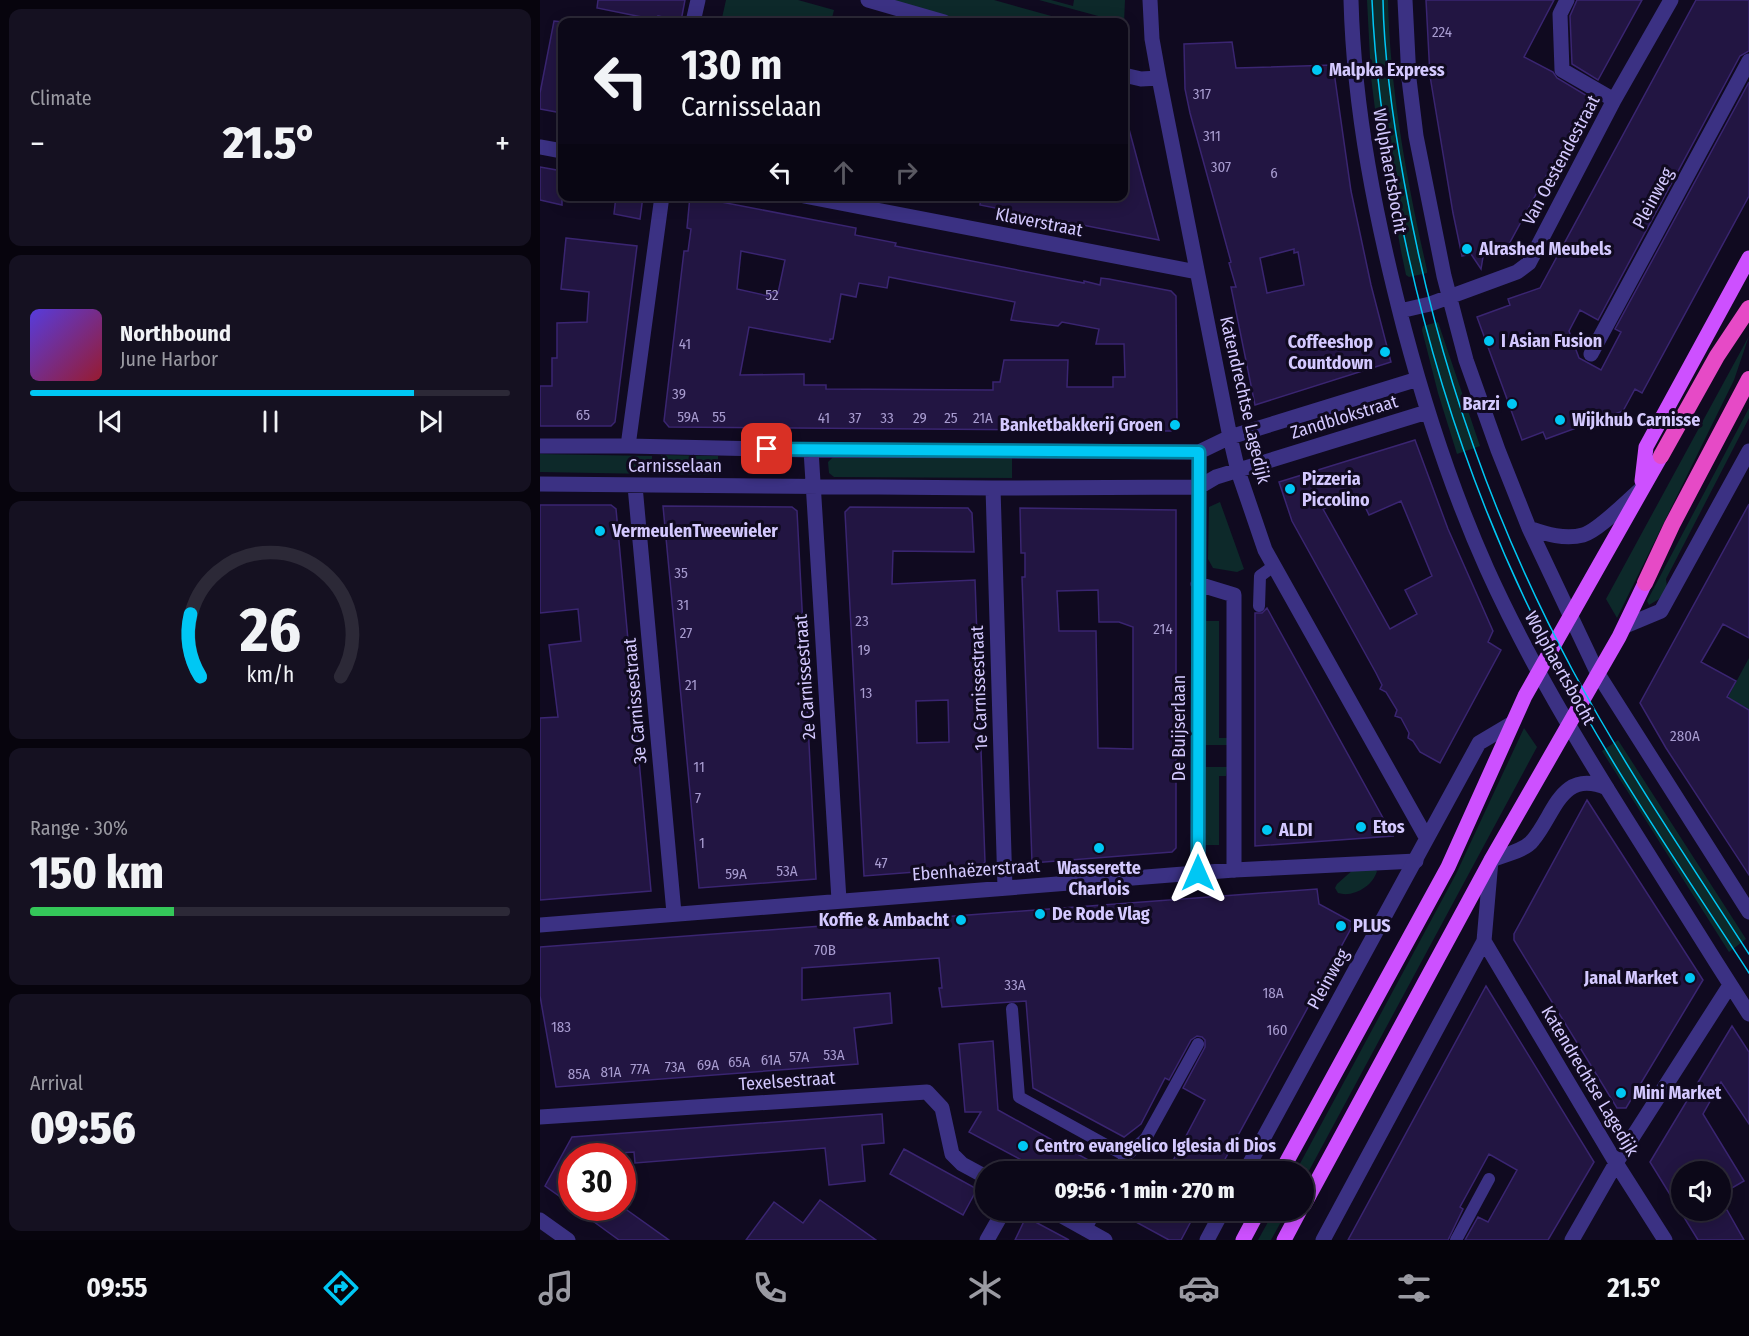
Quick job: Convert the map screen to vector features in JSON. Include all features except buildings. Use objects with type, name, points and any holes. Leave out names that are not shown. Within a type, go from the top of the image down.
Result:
[{"type":"highway","points":[[1661,456],[1717,356],[1749,308]]},
{"type":"highway","points":[[1645,583],[1672,525],[1749,380]]},
{"type":"main road","points":[[1641,489],[1646,447],[1749,258]]},
{"type":"main road","points":[[1287,1161],[1448,867],[1512,724],[1538,672],[1661,456]]},
{"type":"main road","points":[[1314,1187],[1491,860],[1625,626],[1645,583]]},
{"type":"main road","points":[[1243,1240],[1253,1221]]},
{"type":"main road","points":[[1284,1240],[1294,1221]]},
{"type":"street","points":[[694,18],[698,0]]},
{"type":"street","points":[[868,0],[930,18]]},
{"type":"street","name":"Katendrechtse Lagedijk","points":[[1150,0],[1152,39],[1159,78],[1230,437],[1238,471],[1264,550],[1426,837]]},
{"type":"street","name":"Wolphaertsbocht","points":[[1352,0],[1356,86],[1368,170],[1400,311],[1427,412],[1468,526],[1538,672],[1607,788],[1749,1014]]},
{"type":"street","name":"Wolphaertsbocht","points":[[1405,0],[1409,79],[1416,136],[1449,296],[1472,379],[1528,528],[1598,674],[1749,912]]},
{"type":"street","points":[[1567,0],[1560,14],[1562,70],[1614,100]]},
{"type":"street","name":"Van Oestendestraat","points":[[1449,296],[1517,272],[1528,263],[1614,100],[1671,0]]},
{"type":"street","name":"Pleinweg","points":[[1591,354],[1749,61]]},
{"type":"street","points":[[1128,76],[1141,79],[1159,78]]},
{"type":"street","points":[[540,147],[558,150]]},
{"type":"street","points":[[628,446],[661,201]]},
{"type":"street","name":"Klaverstraat","points":[[830,201],[1197,272]]},
{"type":"street","points":[[1400,311],[1430,304],[1449,296]]},
{"type":"street","name":"Zandblokstraat","points":[[1230,437],[1418,379]]},
{"type":"street","name":"Zandblokstraat","points":[[1238,471],[1427,412]]},
{"type":"street","name":"Carnisselaan","points":[[540,446],[1199,452],[1230,437]]},
{"type":"street","name":"2e Carnissestraat","points":[[811,450],[839,900]]},
{"type":"street","points":[[1625,626],[1661,611],[1749,451]]},
{"type":"street","name":"De Buijserlaan","points":[[1198,873],[1199,452]]},
{"type":"street","name":"Carnisselaan","points":[[540,484],[993,488],[1199,487],[1216,477],[1238,471]]},
{"type":"street","name":"3e Carnissestraat","points":[[635,486],[674,913]]},
{"type":"street","name":"1e Carnissestraat","points":[[993,488],[1005,888]]},
{"type":"street","points":[[1528,528],[1568,537],[1586,535],[1641,489]]},
{"type":"street","points":[[1198,584],[1234,595],[1234,870]]},
{"type":"street","name":"Pleinweg","points":[[1251,1161],[1479,743],[1512,724]]},
{"type":"street","points":[[1323,1240],[1484,941],[1491,860],[1532,842],[1557,800],[1570,788],[1588,782],[1607,788]]},
{"type":"street","name":"Ebenhaëzerstraat","points":[[540,925],[1234,870],[1416,861]]},
{"type":"street","name":"Katendrechtse Lagedijk","points":[[1484,941],[1616,1163],[1665,1240]]},
{"type":"street","points":[[1572,1240],[1616,1163],[1730,985]]},
{"type":"street","name":"Texelsestraat","points":[[540,1117],[927,1092],[942,1108],[952,1154],[962,1164],[975,1171]]},
{"type":"street","points":[[540,1220],[568,1240]]},
{"type":"street","points":[[987,1240],[998,1221]]},
{"type":"street","points":[[1071,1221],[1105,1240]]},
{"type":"street","points":[[1207,1240],[1217,1221]]},
{"type":"lane","points":[[1259,606],[1260,576],[1274,566]]},
{"type":"lane","points":[[1012,1009],[1019,1097],[1126,1156]]},
{"type":"lane","points":[[1124,1161],[1146,1138],[1198,1044]]},
{"type":"lane","points":[[1456,1240],[1489,1179]]},
{"type":"lane","points":[[1086,1229],[1090,1221]]},
{"type":"green space","points":[[726,0],[798,0],[834,10],[832,18],[722,18]]},
{"type":"green space","points":[[882,0],[994,0],[1059,18],[947,18]]},
{"type":"green space","points":[[1039,0],[1051,0],[1073,6],[1074,0],[1125,0],[1124,18],[1106,18]]},
{"type":"green space","points":[[1367,0],[1388,0],[1396,102],[1427,270],[1427,273],[1409,277],[1406,275],[1401,251],[1375,109]]},
{"type":"green space","points":[[1438,322],[1480,446],[1457,454],[1422,330],[1423,326]]},
{"type":"green space","points":[[1749,336],[1734,380],[1617,618],[1606,599]]},
{"type":"green space","points":[[1749,408],[1749,418],[1666,579],[1667,588],[1659,599],[1649,605],[1647,601]]},
{"type":"green space","points":[[540,454],[652,456],[652,474],[540,472]]},
{"type":"green space","points":[[661,455],[718,456],[718,475],[661,474]]},
{"type":"green space","points":[[833,457],[1012,457],[1012,478],[834,477],[829,473],[828,462]]},
{"type":"green space","points":[[1220,502],[1244,569],[1237,572],[1213,568],[1208,559],[1209,507]]},
{"type":"green space","points":[[1204,621],[1219,621],[1219,738],[1227,738],[1227,745],[1204,745]]},
{"type":"green space","points":[[1749,658],[1749,710],[1728,697]]},
{"type":"green space","points":[[1524,728],[1537,747],[1314,1161],[1301,1161],[1456,874]]},
{"type":"green space","points":[[1618,740],[1746,939],[1729,952],[1602,751]]},
{"type":"green space","points":[[1204,767],[1227,767],[1226,776],[1219,776],[1219,845],[1204,845]]},
{"type":"green space","points":[[1354,869],[1377,871],[1367,886],[1362,889],[1350,894],[1338,893],[1335,888],[1337,884]]},
{"type":"green space","points":[[1268,1221],[1281,1221],[1271,1240],[1258,1240]]},
{"type":"tram line","points":[[1372,0],[1375,52],[1384,129],[1410,264],[1440,378],[1478,490],[1525,599],[1573,694],[1646,815],[1749,973]]},
{"type":"tram line","points":[[1383,0],[1385,46],[1393,113],[1417,245],[1449,371],[1491,494],[1543,613],[1593,707],[1658,814],[1749,954]]},
{"type":"place","name":"Malpka Express","points":[[1317,70]]},
{"type":"place","name":"Alrashed Meubels","points":[[1467,249]]},
{"type":"place","name":"I Asian Fusion","points":[[1489,341]]},
{"type":"place","name":"Coffeeshop Countdown","points":[[1385,352]]},
{"type":"place","name":"Barzi","points":[[1512,404]]},
{"type":"place","name":"Wijkhub Carnisse","points":[[1560,420]]},
{"type":"place","name":"Banketbakkerij Groen","points":[[1175,425]]},
{"type":"place","name":"Pizzeria Piccolino","points":[[1290,489]]},
{"type":"place","name":"VermeulenTweewieler","points":[[600,531]]},
{"type":"place","name":"Etos","points":[[1361,827]]},
{"type":"place","name":"ALDI","points":[[1267,830]]},
{"type":"place","name":"Wasserette Charlois","points":[[1099,848]]},
{"type":"place","name":"De Rode Vlag","points":[[1040,914]]},
{"type":"place","name":"Koffie & Ambacht","points":[[961,920]]},
{"type":"place","name":"PLUS","points":[[1341,926]]},
{"type":"place","name":"Janal Market","points":[[1690,978]]},
{"type":"place","name":"Mini Market","points":[[1621,1093]]},
{"type":"place","name":"Centro evangelico Iglesia di Dios","points":[[1023,1146]]},
{"type":"route","points":[[767,449],[1199,452],[1198,873]]}]
